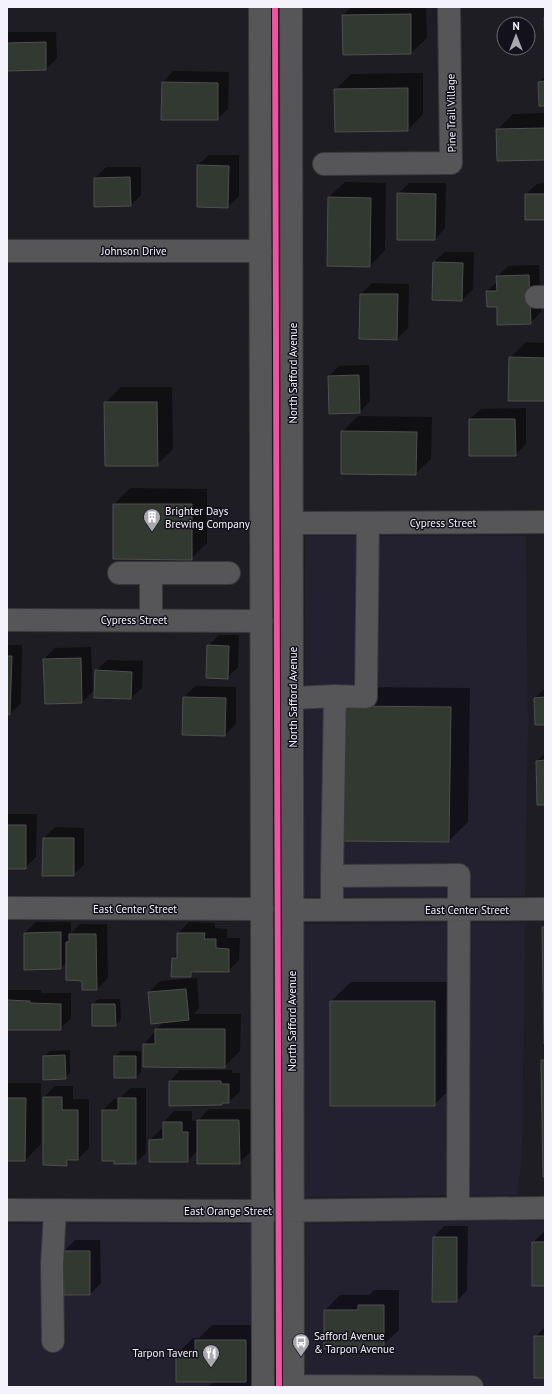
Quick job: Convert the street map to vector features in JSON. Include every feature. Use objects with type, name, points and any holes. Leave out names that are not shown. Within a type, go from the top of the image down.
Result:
[{"type":"street","points":[[260,7],[263,1387]]},
{"type":"street","name":"North Safford Avenue","points":[[292,7],[293,1386]]},
{"type":"street","name":"Pine Trail Village","points":[[324,164],[451,164],[449,7]]},
{"type":"street","name":"Johnson Drive","points":[[7,251],[261,251]]},
{"type":"street","name":"Cypress Street","points":[[293,523],[545,522]]},
{"type":"street","points":[[293,698],[334,696],[366,697],[368,523]]},
{"type":"street","points":[[119,573],[230,573]]},
{"type":"street","points":[[150,573],[150,620]]},
{"type":"street","name":"Cypress Street","points":[[7,620],[262,621]]},
{"type":"street","points":[[332,910],[334,696]]},
{"type":"street","points":[[332,876],[459,875],[458,1208]]},
{"type":"street","name":"East Center Street","points":[[7,908],[263,909]]},
{"type":"street","name":"East Center Street","points":[[292,910],[545,910]]},
{"type":"street","name":"East Orange Street","points":[[7,1210],[263,1211],[545,1208]]},
{"type":"street","points":[[52,1341],[54,1210]]},
{"type":"street","points":[[293,1386],[472,1387]]},
{"type":"shaded area","points":[[305,536],[526,536],[528,728],[525,896],[304,897]]},
{"type":"shaded area","points":[[525,923],[522,1155],[517,1195],[304,1197],[304,924]]},
{"type":"shaded area","points":[[545,1221],[545,1387],[305,1387],[304,1224]]},
{"type":"shaded area","points":[[7,1224],[251,1224],[251,1387],[7,1387]]},
{"type":"building","points":[[411,14],[411,54],[343,55],[342,15]]},
{"type":"building","points":[[544,17],[545,17],[545,55]]},
{"type":"building","points":[[46,42],[46,70],[7,71],[7,43]]},
{"type":"building","points":[[545,81],[545,106],[539,106],[538,82]]},
{"type":"building","points":[[162,82],[218,83],[218,120],[161,120]]},
{"type":"building","points":[[408,88],[408,131],[335,132],[334,89]]},
{"type":"building","points":[[545,128],[545,160],[497,161],[496,129]]},
{"type":"building","points":[[197,165],[229,166],[228,208],[197,207]]},
{"type":"building","points":[[130,177],[131,206],[94,207],[94,178]]},
{"type":"building","points":[[397,193],[436,194],[435,240],[397,240]]},
{"type":"building","points":[[525,194],[545,194],[545,220],[525,220]]},
{"type":"building","points":[[328,197],[371,198],[370,267],[327,266]]},
{"type":"building","points":[[433,262],[463,263],[462,301],[432,300]]},
{"type":"building","points":[[529,275],[531,324],[497,325],[497,307],[487,307],[486,291],[497,291],[496,276]]},
{"type":"building","points":[[360,294],[398,294],[397,340],[359,339]]},
{"type":"building","points":[[509,357],[545,358],[545,401],[508,401]]},
{"type":"building","points":[[359,375],[360,413],[329,414],[328,376]]},
{"type":"building","points":[[104,402],[157,402],[158,466],[105,466]]},
{"type":"building","points":[[469,419],[515,419],[516,456],[469,456]]},
{"type":"building","points":[[341,431],[417,432],[416,475],[341,474]]},
{"type":"building","name":"Brighter Days Brewing Company","points":[[113,504],[192,504],[192,560],[113,559]]},
{"type":"building","points":[[207,645],[229,646],[228,679],[206,678]]},
{"type":"building","points":[[7,656],[12,656],[10,715],[7,714]]},
{"type":"building","points":[[81,658],[82,703],[45,704],[43,659]]},
{"type":"building","points":[[95,670],[132,672],[131,699],[94,698]]},
{"type":"building","points":[[183,697],[226,698],[225,736],[182,735]]},
{"type":"building","points":[[545,697],[545,725],[535,725],[534,698]]},
{"type":"building","points":[[342,706],[451,707],[449,842],[340,841]]},
{"type":"building","points":[[545,760],[545,805],[537,805],[536,761]]},
{"type":"building","points":[[7,825],[26,825],[26,869],[7,869]]},
{"type":"building","points":[[43,838],[74,838],[74,876],[42,876]]},
{"type":"building","points":[[542,927],[545,927],[545,1044],[544,1044]]},
{"type":"building","points":[[61,932],[61,969],[24,970],[24,933]]},
{"type":"building","points":[[177,933],[205,933],[204,939],[216,939],[216,948],[229,949],[229,972],[191,972],[191,977],[171,977],[172,958],[177,958]]},
{"type":"building","points":[[69,934],[96,934],[97,990],[82,990],[82,981],[66,980],[66,942],[69,942]]},
{"type":"building","points":[[186,989],[189,1020],[151,1024],[148,992]]},
{"type":"building","points":[[7,1000],[30,1001],[30,1003],[61,1004],[61,1030],[7,1030]]},
{"type":"building","points":[[330,1001],[435,1001],[435,1106],[330,1106]]},
{"type":"building","points":[[92,1004],[115,1004],[116,1026],[92,1026]]},
{"type":"building","points":[[155,1029],[225,1029],[225,1068],[143,1067],[143,1044],[155,1044]]},
{"type":"building","points":[[65,1055],[66,1079],[43,1080],[43,1056]]},
{"type":"building","points":[[114,1056],[136,1056],[136,1078],[114,1078]]},
{"type":"building","points":[[541,1060],[545,1060],[545,1177],[543,1177]]},
{"type":"building","points":[[169,1081],[221,1081],[221,1084],[229,1084],[229,1103],[222,1103],[222,1105],[169,1106]]},
{"type":"building","points":[[43,1097],[62,1097],[62,1110],[78,1110],[78,1160],[67,1160],[67,1166],[43,1165]]},
{"type":"building","points":[[7,1098],[26,1098],[25,1161],[7,1161]]},
{"type":"building","points":[[118,1098],[136,1098],[136,1164],[114,1164],[114,1161],[102,1161],[102,1110],[118,1110]]},
{"type":"building","points":[[197,1120],[239,1120],[240,1164],[197,1164]]},
{"type":"building","points":[[163,1122],[182,1122],[182,1132],[188,1132],[188,1162],[149,1162],[149,1140],[163,1139]]},
{"type":"building","points":[[433,1237],[457,1237],[457,1302],[432,1302]]},
{"type":"building","points":[[532,1242],[545,1242],[545,1286],[532,1286]]},
{"type":"building","points":[[63,1251],[90,1251],[90,1295],[64,1295]]},
{"type":"building","points":[[358,1305],[384,1305],[384,1346],[359,1346],[359,1350],[324,1349],[324,1310],[358,1310]]},
{"type":"building","points":[[534,1336],[545,1336],[545,1378],[534,1378]]},
{"type":"building","name":"Tarpon Tavern","points":[[195,1340],[246,1340],[246,1382],[176,1382],[176,1353],[195,1353]]},
{"type":"cycle path","points":[[275,7],[279,1387]]},
{"type":"place","name":"Brighter Days Brewing Company","points":[[152,532]]},
{"type":"place","name":"Safford Avenue & Tarpon Avenue","points":[[301,1357]]},
{"type":"place","name":"Tarpon Tavern","points":[[211,1368]]}]
